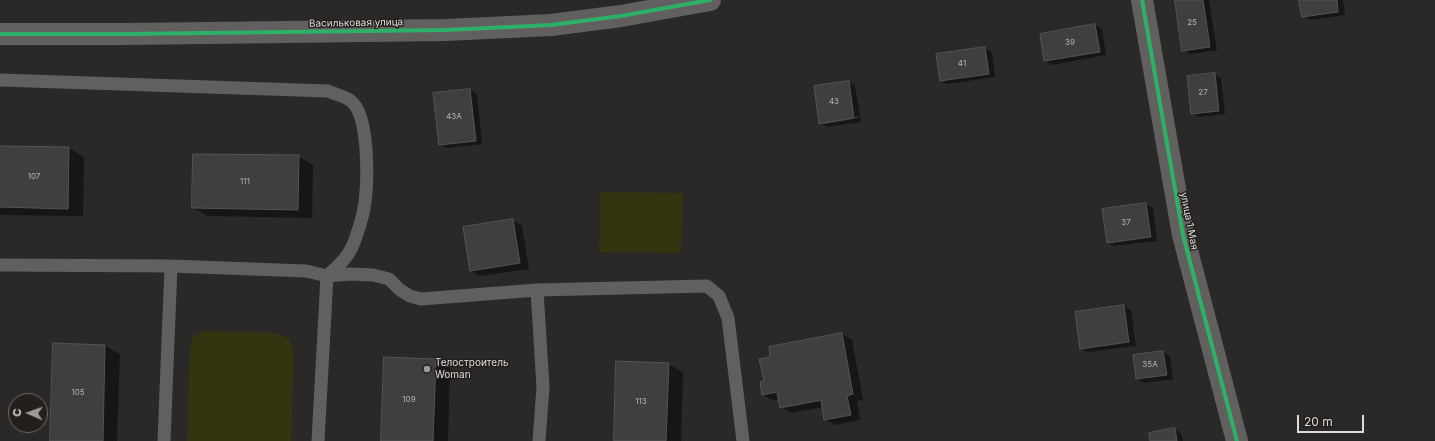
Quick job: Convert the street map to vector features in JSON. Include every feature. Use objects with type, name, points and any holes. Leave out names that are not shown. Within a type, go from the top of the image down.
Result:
[{"type":"street","name":"Васильковая улица","points":[[0,34],[446,30],[551,25],[621,16],[710,0]]},
{"type":"street","name":"улица 1 Мая","points":[[1142,0],[1183,235],[1237,441]]},
{"type":"lane","points":[[0,80],[328,91],[351,101],[361,117],[364,135],[367,173],[364,209],[352,249],[341,263],[327,276],[318,441]]},
{"type":"lane","points":[[0,265],[171,266],[306,271],[327,276],[351,274],[373,275],[389,279],[400,290],[410,296],[421,299],[536,290],[707,286],[719,296],[728,318],[742,441]]},
{"type":"lane","points":[[164,441],[171,266]]},
{"type":"lane","points":[[536,290],[543,387],[539,441]]},
{"type":"shaded area","points":[[600,192],[683,193],[681,253],[599,252]]},
{"type":"shaded area","points":[[205,331],[276,333],[289,339],[294,351],[291,441],[187,441],[190,347],[194,336]]},
{"type":"building","points":[[1175,0],[1203,0],[1210,47],[1182,51]]},
{"type":"building","points":[[1299,0],[1337,0],[1338,12],[1302,17]]},
{"type":"building","points":[[1095,24],[1100,52],[1044,61],[1040,34]]},
{"type":"building","points":[[985,47],[989,74],[940,81],[936,54]]},
{"type":"building","points":[[1215,73],[1219,111],[1191,114],[1187,76]]},
{"type":"building","points":[[849,81],[854,118],[819,124],[814,86]]},
{"type":"building","points":[[470,89],[476,141],[439,145],[433,93]]},
{"type":"building","points":[[0,146],[69,147],[68,209],[0,207]]},
{"type":"building","points":[[193,154],[299,155],[298,210],[192,208]]},
{"type":"building","points":[[1146,203],[1151,237],[1107,243],[1102,209]]},
{"type":"building","points":[[513,219],[520,263],[470,271],[463,227]]},
{"type":"building","points":[[1124,305],[1129,342],[1080,349],[1075,312]]},
{"type":"building","points":[[842,333],[853,394],[847,396],[851,415],[824,420],[821,400],[780,408],[777,392],[762,395],[760,382],[764,381],[759,359],[770,357],[769,347]]},
{"type":"building","points":[[53,343],[105,345],[103,441],[50,441]]},
{"type":"building","points":[[1163,351],[1167,375],[1136,379],[1133,355]]},
{"type":"building","points":[[384,357],[436,359],[433,441],[381,441]]},
{"type":"building","points":[[616,361],[669,363],[666,441],[614,441]]},
{"type":"building","points":[[1175,428],[1177,441],[1150,441],[1149,433]]},
{"type":"cycle path","points":[[0,34],[446,30],[551,25],[621,16],[710,0]]},
{"type":"cycle path","points":[[1142,0],[1183,235],[1237,441]]},
{"type":"place","name":"Телостроитель Woman","points":[[427,369]]}]
